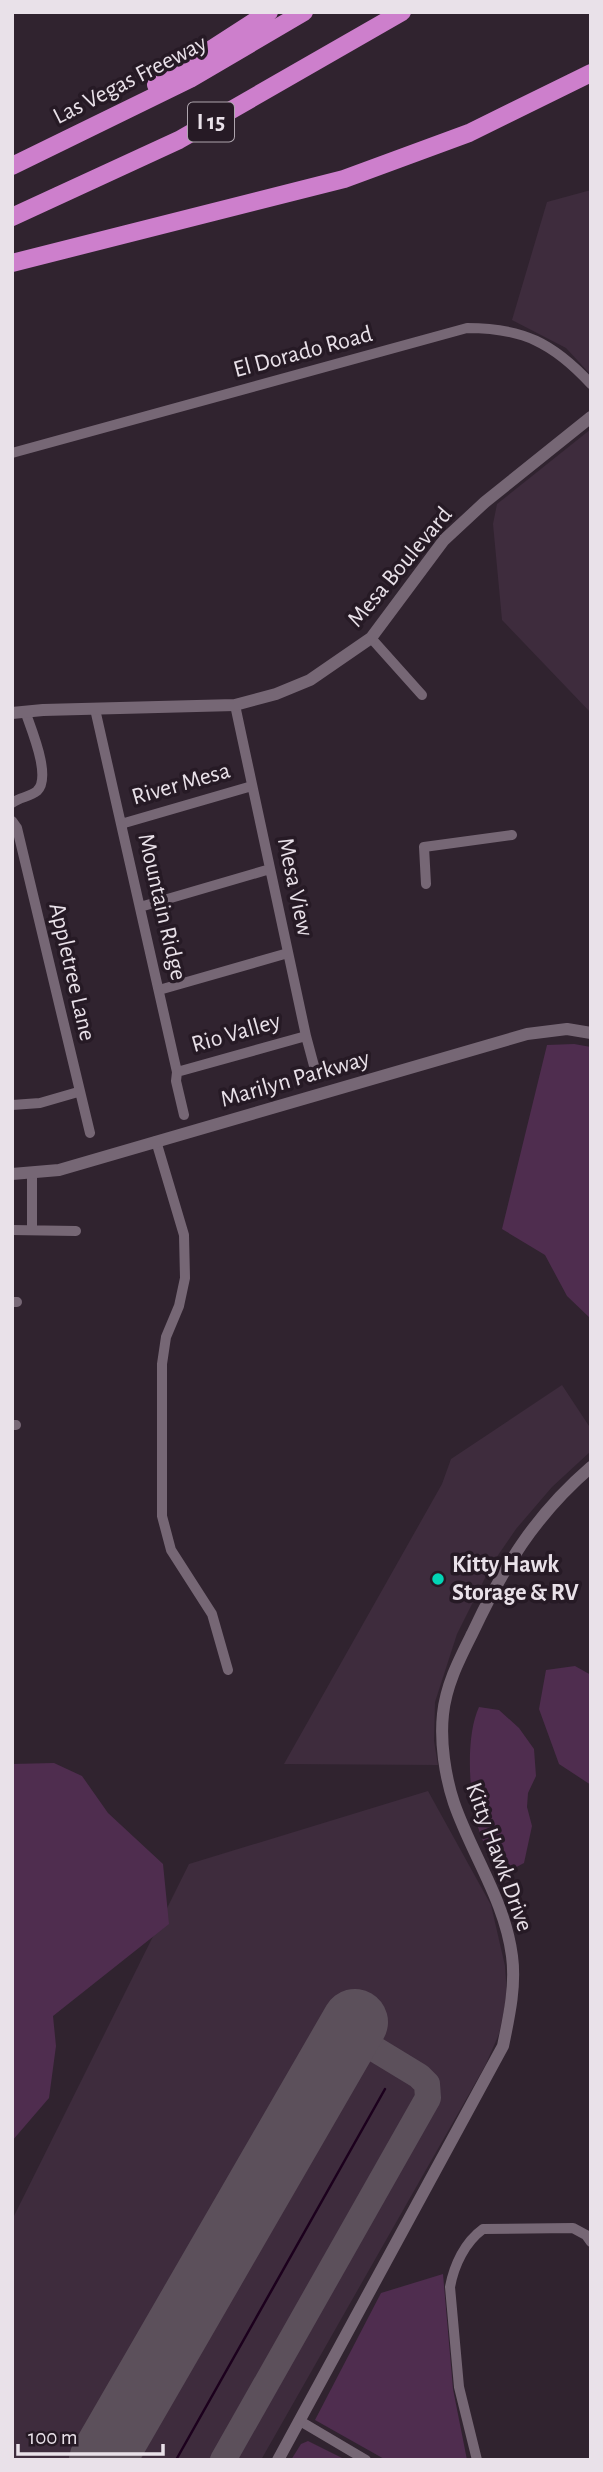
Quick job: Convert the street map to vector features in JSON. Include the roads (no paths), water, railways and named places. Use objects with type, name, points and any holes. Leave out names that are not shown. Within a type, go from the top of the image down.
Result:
[{"type":"highway","points":[[70,139],[269,12]]},
{"type":"highway","name":"Las Vegas Freeway","points":[[12,166],[190,79],[304,12]]},
{"type":"highway","name":"I 15","points":[[12,217],[179,140],[402,12]]},
{"type":"highway","points":[[12,262],[344,179],[469,133],[591,74]]},
{"type":"street","name":"El Dorado Road","points":[[12,453],[467,328],[502,328],[537,339],[569,360],[591,384]]},
{"type":"street","name":"Mesa Boulevard","points":[[19,712],[235,705],[276,694],[310,680],[370,638],[444,540],[485,502],[591,417]]},
{"type":"street","points":[[370,638],[422,695]]},
{"type":"street","name":"Mesa View","points":[[235,705],[317,1077]]},
{"type":"street","name":"Mountain Ridge","points":[[96,709],[177,1072],[176,1081],[184,1115]]},
{"type":"street","points":[[12,803],[34,794],[43,785],[44,774],[19,712]]},
{"type":"street","name":"River Mesa","points":[[121,824],[252,786]]},
{"type":"street","name":"Appletree Lane","points":[[12,821],[18,828],[89,1133]]},
{"type":"street","points":[[426,884],[424,847],[512,835]]},
{"type":"street","points":[[140,907],[270,869]]},
{"type":"street","points":[[159,990],[288,953]]},
{"type":"street","name":"Marilyn Parkway","points":[[12,1174],[58,1170],[527,1034],[567,1030],[591,1033]]},
{"type":"street","name":"Rio Valley","points":[[177,1072],[306,1036]]},
{"type":"street","points":[[12,1105],[40,1103],[78,1092]]},
{"type":"street","points":[[156,1141],[184,1235],[186,1278],[180,1306],[166,1337],[162,1364],[162,1516],[172,1550],[212,1614],[228,1670]]},
{"type":"street","points":[[32,1174],[32,1230]]},
{"type":"street","points":[[12,1230],[76,1231]]},
{"type":"street","name":"Kitty Hawk Drive","points":[[278,2460],[341,2340],[485,2084],[503,2046],[511,2007],[513,1958],[504,1917],[453,1801],[445,1763],[443,1714],[451,1678],[499,1576],[524,1537],[562,1493],[591,1467]]},
{"type":"street","points":[[477,2460],[460,2388],[450,2287],[453,2270],[473,2236],[483,2229],[573,2228],[586,2235],[591,2242]]},
{"type":"street","points":[[300,2421],[366,2460]]},
{"type":"waterway","points":[[176,2460],[385,2089]]},
{"type":"place","name":"Kitty Hawk Storage & RV","points":[[438,1579]]}]
